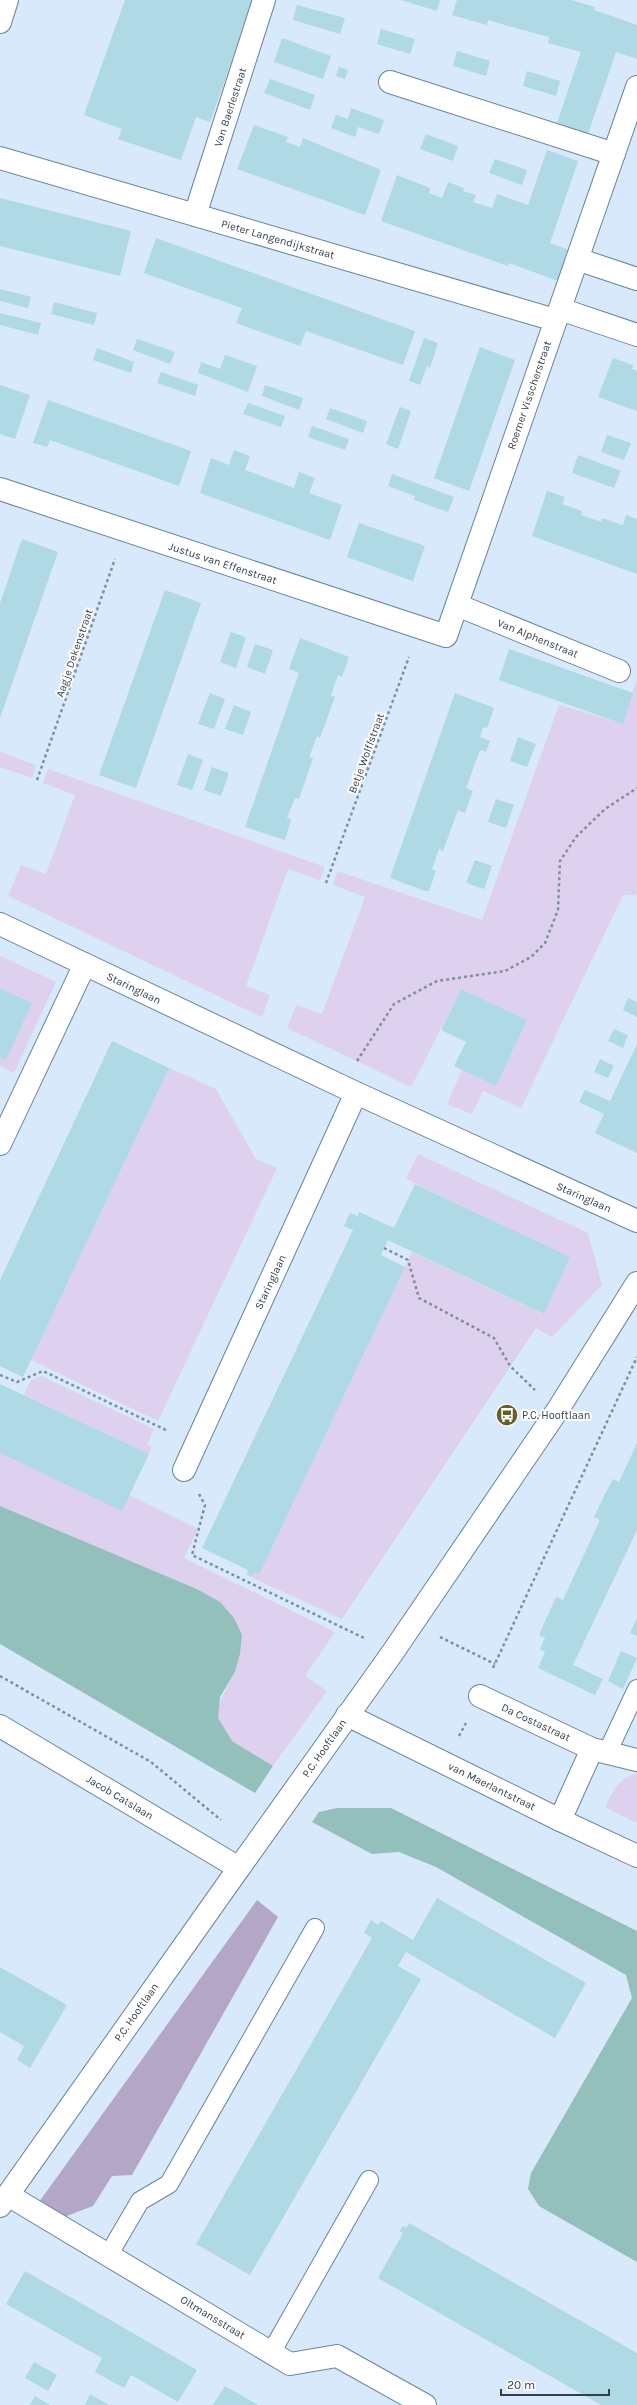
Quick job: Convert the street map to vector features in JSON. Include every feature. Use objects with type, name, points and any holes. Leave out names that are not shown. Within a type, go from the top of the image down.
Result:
[{"type":"street","points":[[0,22],[6,0]]},
{"type":"street","name":"Van Baerlestraat","points":[[195,215],[264,0]]},
{"type":"street","points":[[390,82],[614,154]]},
{"type":"street","name":"Roemer Visscherstraat","points":[[446,636],[637,88]]},
{"type":"street","name":"Pieter Langendijkstraat","points":[[0,158],[195,215],[637,335]]},
{"type":"street","points":[[577,259],[637,279]]},
{"type":"street","name":"Justus van Effenstraat","points":[[0,489],[446,636]]},
{"type":"street","name":"Van Alphenstraat","points":[[457,605],[619,671]]},
{"type":"street","name":"Staringlaan","points":[[0,924],[350,1090],[637,1221]]},
{"type":"street","points":[[0,1144],[85,964]]},
{"type":"street","name":"Staringlaan","points":[[184,1470],[350,1090]]},
{"type":"street","name":"P.C. Hooftlaan","points":[[4,2200],[270,1826],[322,1749],[393,1652],[558,1411],[637,1283]]},
{"type":"street","name":"Da Costastraat","points":[[480,1696],[600,1751],[637,1760]]},
{"type":"street","name":"van Maerlantstraat","points":[[347,1715],[560,1820],[637,1856]]},
{"type":"street","name":"Jacob Catslaan","points":[[0,1726],[239,1868]]},
{"type":"street","points":[[560,1820],[600,1751]]},
{"type":"street","name":"Oltmansstraat","points":[[4,2200],[109,2254],[290,2364],[337,2356],[425,2405]]},
{"type":"lane","points":[[600,1751],[637,1689]]},
{"type":"lane","points":[[109,2254],[140,2201],[169,2184],[314,1928]]},
{"type":"lane","points":[[271,2353],[369,2180]]},
{"type":"path","name":"Aagje Dekenstraat","points":[[37,780],[125,530]]},
{"type":"path","name":"Betje Wolffstraat","points":[[326,883],[420,628]]},
{"type":"path","points":[[350,1090],[357,1061],[394,1004],[437,981],[505,970],[531,957],[545,943],[558,910],[560,861],[576,837],[605,809],[637,788]]},
{"type":"path","points":[[384,1248],[408,1260],[420,1298],[494,1338],[510,1366],[558,1411]]},
{"type":"path","points":[[444,1763],[480,1696],[637,1357]]},
{"type":"path","points":[[0,1375],[17,1382],[43,1370],[196,1444]]},
{"type":"path","points":[[184,1470],[206,1505],[192,1555],[393,1652]]},
{"type":"path","points":[[413,1623],[495,1664]]},
{"type":"path","points":[[0,1676],[150,1762],[221,1820],[239,1868]]},
{"type":"shaded area","points":[[637,679],[637,893],[636,895],[623,895],[521,1108],[483,1091],[472,1114],[447,1104],[462,1070],[496,1086],[527,1020],[461,989],[411,1087],[287,1028],[296,1005],[322,1014],[365,897],[333,885],[337,871],[482,920],[559,705],[622,723]]},
{"type":"shaded area","points":[[0,752],[36,765],[32,778],[0,767]]},
{"type":"shaded area","points":[[48,769],[325,867],[320,880],[288,869],[246,986],[270,995],[262,1017],[8,896],[21,865],[46,874],[75,795],[43,783]]},
{"type":"shaded area","points":[[0,956],[56,982],[14,1073],[0,1066],[0,1057],[6,1059],[32,1003],[0,988]]},
{"type":"shaded area","points":[[169,1068],[216,1089],[256,1159],[277,1168],[158,1421],[31,1360]]},
{"type":"shaded area","points":[[418,1154],[588,1233],[602,1285],[552,1337],[536,1328],[342,1619],[251,1577],[254,1573],[259,1575],[412,1252],[543,1314],[570,1258],[406,1179]]},
{"type":"shaded area","points":[[41,1376],[154,1429],[147,1445],[152,1447],[149,1454],[24,1395],[31,1380]]},
{"type":"shaded area","points":[[0,1453],[122,1510],[129,1495],[198,1529],[184,1558],[335,1632],[305,1676],[327,1691],[273,1766],[235,1745],[223,1731],[219,1722],[219,1705],[237,1667],[242,1635],[197,1589],[0,1506]]},
{"type":"shaded area","points":[[0,1506],[197,1589],[220,1602],[234,1618],[242,1635],[240,1654],[235,1672],[220,1697],[218,1718],[232,1741],[273,1766],[255,1793],[0,1644]]},
{"type":"shaded area","points":[[637,1773],[637,1823],[605,1807],[617,1786],[626,1778]]},
{"type":"shaded area","points":[[337,1808],[391,1808],[637,1931],[637,2262],[539,2206],[528,2189],[531,2173],[632,1998],[626,1975],[436,1867],[399,1852],[372,1854],[312,1822],[319,1812]]},
{"type":"shaded area","points":[[257,1900],[278,1917],[132,2175],[112,2176],[93,2206],[64,2217],[39,2202]]},
{"type":"building","points":[[125,0],[254,0],[210,122],[196,117],[181,160],[118,139],[122,129],[84,115]]},
{"type":"building","points":[[401,0],[440,0],[437,11]]},
{"type":"building","points":[[457,0],[571,0],[595,7],[594,10],[637,25],[637,59],[616,52],[588,134],[557,123],[581,52],[548,43],[549,37],[488,20],[487,25],[452,15]]},
{"type":"building","points":[[297,5],[345,18],[340,34],[293,20]]},
{"type":"building","points":[[381,29],[415,39],[410,54],[377,44]]},
{"type":"building","points":[[282,38],[331,56],[323,79],[274,62]]},
{"type":"building","points":[[457,51],[490,61],[486,76],[453,66]]},
{"type":"building","points":[[339,67],[348,70],[345,79],[336,76]]},
{"type":"building","points":[[527,71],[560,81],[556,96],[523,86]]},
{"type":"building","points":[[270,79],[315,95],[310,110],[264,93]]},
{"type":"building","points":[[351,108],[384,120],[379,134],[358,127],[355,137],[331,128],[336,115],[348,119]]},
{"type":"building","points":[[254,125],[288,137],[286,142],[300,147],[303,138],[381,170],[365,215],[237,169]]},
{"type":"building","points":[[426,134],[458,146],[453,161],[420,149]]},
{"type":"building","points":[[547,150],[578,161],[550,243],[572,251],[561,282],[509,263],[508,266],[381,221],[397,175],[430,188],[429,193],[442,198],[448,182],[464,188],[463,191],[476,195],[473,202],[492,208],[497,194],[528,205]]},
{"type":"building","points":[[495,159],[527,170],[522,185],[489,173]]},
{"type":"building","points":[[0,198],[131,231],[120,276],[0,246]]},
{"type":"building","points":[[156,238],[415,331],[403,365],[306,331],[300,346],[236,323],[242,308],[144,273]]},
{"type":"building","points":[[0,289],[31,297],[28,308],[0,301]]},
{"type":"building","points":[[54,302],[97,313],[94,325],[51,314]]},
{"type":"building","points":[[0,313],[41,323],[38,335],[0,325]]},
{"type":"building","points":[[424,338],[438,343],[430,368],[427,366],[420,385],[409,381]]},
{"type":"building","points":[[137,339],[175,352],[170,364],[133,350]]},
{"type":"building","points":[[480,347],[515,360],[469,491],[434,478]]},
{"type":"building","points":[[97,348],[134,362],[131,373],[93,360]]},
{"type":"building","points":[[225,355],[257,366],[248,392],[198,373],[201,362],[220,369]]},
{"type":"building","points":[[613,358],[633,365],[632,369],[637,371],[637,411],[598,397]]},
{"type":"building","points":[[161,372],[198,385],[195,396],[157,383]]},
{"type":"building","points":[[0,385],[30,395],[15,439],[0,434]]},
{"type":"building","points":[[265,385],[303,398],[299,410],[262,396]]},
{"type":"building","points":[[48,400],[191,451],[179,486],[50,440],[47,447],[33,443]]},
{"type":"building","points":[[248,403],[285,416],[281,427],[243,414]]},
{"type":"building","points":[[400,407],[411,411],[398,449],[386,444]]},
{"type":"building","points":[[330,408],[367,421],[363,433],[326,419]]},
{"type":"building","points":[[312,426],[349,439],[345,450],[308,437]]},
{"type":"building","points":[[607,435],[631,443],[624,460],[601,452]]},
{"type":"building","points":[[234,450],[250,456],[245,470],[294,488],[299,472],[315,478],[309,493],[342,505],[330,540],[200,493],[211,458],[229,465]]},
{"type":"building","points":[[578,455],[621,471],[614,488],[572,473]]},
{"type":"building","points":[[392,474],[454,497],[448,512],[414,500],[415,496],[388,486]]},
{"type":"building","points":[[547,491],[565,497],[562,504],[582,511],[581,515],[601,522],[602,518],[623,525],[626,515],[637,519],[637,574],[532,536]]},
{"type":"building","points":[[359,523],[425,546],[413,581],[347,557]]},
{"type":"building","points":[[22,539],[58,552],[0,718],[0,603]]},
{"type":"building","points":[[165,590],[201,603],[136,788],[99,775]]},
{"type":"building","points":[[231,632],[246,637],[236,668],[220,662]]},
{"type":"building","points":[[300,638],[349,657],[342,677],[338,675],[331,696],[335,697],[320,738],[317,736],[309,757],[313,758],[299,799],[295,798],[287,818],[291,819],[285,840],[245,827],[299,673],[289,669]]},
{"type":"building","points":[[255,644],[273,650],[265,674],[247,667]]},
{"type":"building","points":[[509,649],[633,693],[623,724],[499,680]]},
{"type":"building","points":[[210,693],[225,699],[214,729],[198,724]]},
{"type":"building","points":[[455,693],[494,708],[487,728],[483,727],[480,737],[490,741],[486,752],[480,750],[466,788],[473,791],[465,813],[458,810],[443,851],[439,849],[432,869],[436,871],[429,891],[425,891],[390,878]]},
{"type":"building","points":[[234,705],[251,712],[243,735],[225,729]]},
{"type":"building","points":[[518,737],[536,744],[527,767],[510,761]]},
{"type":"building","points":[[188,754],[203,760],[192,790],[177,785]]},
{"type":"building","points":[[212,767],[229,773],[221,796],[204,790]]},
{"type":"building","points":[[496,799],[514,805],[506,828],[488,822]]},
{"type":"building","points":[[475,860],[492,866],[484,889],[466,883]]},
{"type":"building","points":[[0,988],[32,1003],[6,1060],[0,1057]]},
{"type":"building","points":[[461,989],[527,1020],[496,1086],[454,1066],[466,1042],[441,1030]]},
{"type":"building","points":[[628,998],[637,1002],[637,1017],[623,1010]]},
{"type":"building","points":[[614,1029],[628,1035],[623,1048],[608,1041]]},
{"type":"building","points":[[112,1041],[169,1068],[23,1377],[0,1366],[0,1280]]},
{"type":"building","points":[[637,1044],[637,1153],[595,1133],[604,1114],[579,1102],[585,1090],[610,1101]]},
{"type":"building","points":[[600,1059],[614,1066],[608,1078],[594,1072]]},
{"type":"building","points":[[415,1184],[570,1257],[544,1314],[388,1240],[381,1255],[405,1267],[259,1575],[254,1573],[251,1577],[247,1574],[248,1570],[202,1548],[353,1230],[344,1226],[350,1213],[358,1216],[359,1212],[394,1228]]},
{"type":"building","points":[[0,1384],[149,1454],[122,1511],[0,1453]]},
{"type":"building","points":[[637,1443],[637,1530],[573,1665],[603,1679],[595,1695],[538,1668],[545,1652],[540,1649],[545,1638],[539,1635],[556,1597],[563,1600],[600,1520],[594,1517],[613,1479],[619,1482]]},
{"type":"building","points":[[637,1618],[637,1636],[630,1633]]},
{"type":"building","points":[[621,1651],[637,1658],[623,1689],[608,1681]]},
{"type":"building","points":[[437,1898],[586,1983],[555,2038],[406,1952],[398,1966],[421,1979],[250,2275],[196,2244],[372,1938],[364,1933],[371,1920],[378,1925],[381,1921],[413,1940]]},
{"type":"building","points":[[0,1967],[67,2005],[30,2068],[17,2060],[24,2046],[0,2032]]},
{"type":"building","points":[[409,2223],[637,2353],[637,2405],[601,2405],[378,2278],[403,2233],[399,2231],[403,2226],[406,2228]]},
{"type":"building","points":[[25,2271],[197,2370],[178,2402],[131,2375],[124,2388],[95,2372],[102,2358],[6,2304]]},
{"type":"building","points":[[34,2362],[57,2375],[48,2391],[25,2378]]},
{"type":"building","points":[[225,2386],[253,2402],[258,2405],[213,2405]]},
{"type":"building","points":[[90,2394],[102,2401],[109,2405],[85,2405]]},
{"type":"building","points":[[35,2396],[50,2405],[30,2405]]},
{"type":"place","name":"P.C. Hooftlaan","points":[[507,1415]]}]
